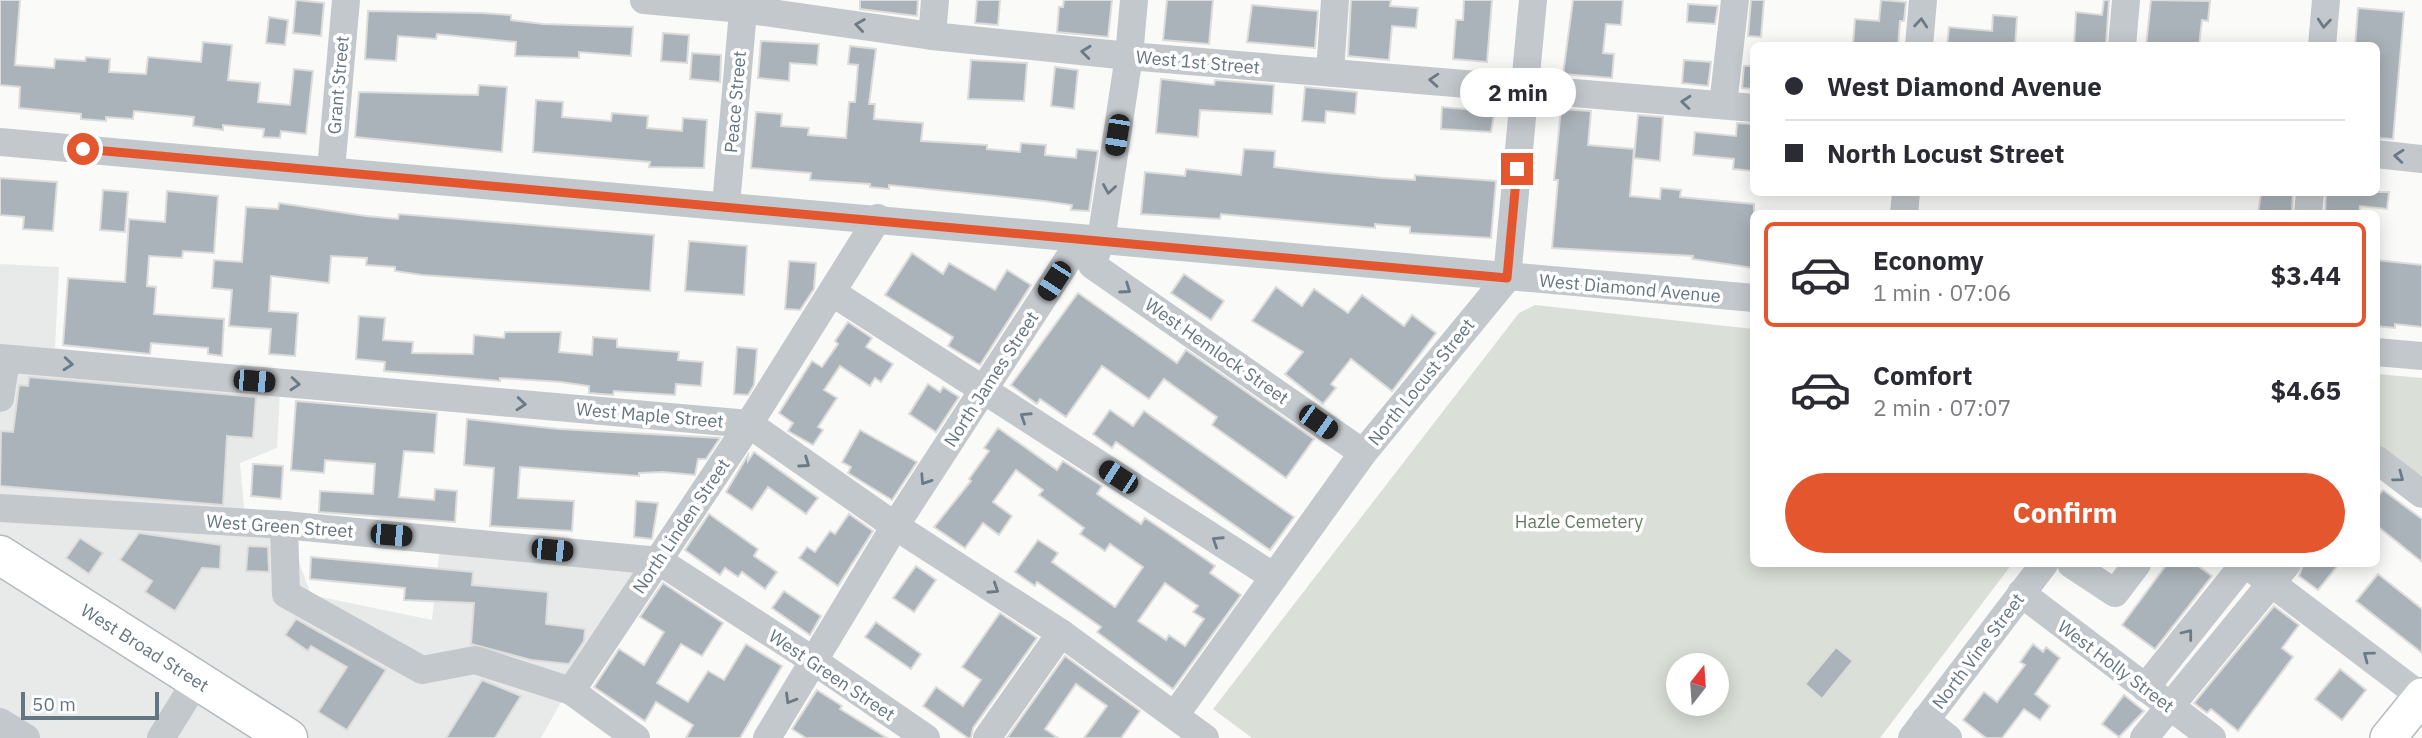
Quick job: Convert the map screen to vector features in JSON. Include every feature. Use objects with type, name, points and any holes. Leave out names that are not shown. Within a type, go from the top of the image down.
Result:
[{"type":"highway","name":"West Broad Street","points":[[0,555],[288,738]]},
{"type":"main road","points":[[2388,738],[2422,697]]},
{"type":"street","name":"Grant Street","points":[[331,170],[346,0]]},
{"type":"street","name":"West 1st Street","points":[[644,0],[743,4],[932,36],[1129,56],[1750,108]]},
{"type":"street","points":[[932,36],[935,0]]},
{"type":"street","points":[[1101,240],[1129,56],[1134,0]]},
{"type":"street","points":[[1330,72],[1335,0]]},
{"type":"street","points":[[1507,278],[1533,0]]},
{"type":"street","points":[[1723,106],[1735,0]]},
{"type":"street","points":[[1919,42],[1923,0]]},
{"type":"street","points":[[2122,42],[2126,0]]},
{"type":"street","points":[[2322,42],[2326,0]]},
{"type":"street","name":"Peace Street","points":[[726,205],[743,4]]},
{"type":"street","name":"West Diamond Avenue","points":[[0,142],[1750,298]]},
{"type":"street","points":[[2380,154],[2422,159]]},
{"type":"street","name":"North Linden Street","points":[[571,691],[749,424],[878,218]]},
{"type":"street","name":"North James Street","points":[[767,738],[895,526],[1069,258],[1101,240]]},
{"type":"street","name":"West Hemlock Street","points":[[1101,240],[1092,265],[1363,453]]},
{"type":"street","name":"North Locust Street","points":[[1175,715],[1363,453],[1507,278]]},
{"type":"street","points":[[833,293],[1274,578]]},
{"type":"street","points":[[2380,352],[2422,356]]},
{"type":"street","points":[[0,398],[3,359]]},
{"type":"street","name":"West Maple Street","points":[[3,359],[749,424],[895,526],[1061,633],[1205,738]]},
{"type":"street","points":[[2380,463],[2422,494]]},
{"type":"street","name":"West Green Street","points":[[0,508],[284,525],[659,561],[814,660],[926,738]]},
{"type":"street","points":[[284,525],[286,594],[422,670],[475,660],[571,691],[636,738]]},
{"type":"street","name":"North Vine Street","points":[[1918,729],[2042,567]]},
{"type":"street","points":[[2076,567],[2115,593],[2135,567]]},
{"type":"street","points":[[2146,688],[2243,567]]},
{"type":"street","points":[[2256,567],[2279,573],[2422,697]]},
{"type":"street","points":[[2144,738],[2279,573]]},
{"type":"street","name":"West Holly Street","points":[[2021,593],[2212,738]]},
{"type":"street","points":[[988,738],[1061,633]]},
{"type":"street","points":[[161,738],[197,680]]},
{"type":"street","points":[[0,722],[26,738]]},
{"type":"street","points":[[1918,729],[1948,738]]},
{"type":"shaded area","points":[[0,264],[59,267],[55,348],[281,374],[277,448],[240,463],[245,517],[296,553],[311,595],[432,620],[440,547],[647,548],[541,738],[0,738]]},
{"type":"green space","name":"Hazle Cemetery","points":[[1535,305],[1750,329],[1750,567],[2010,567],[1880,738],[1252,738],[1213,709],[1519,313]]},
{"type":"green space","points":[[2380,374],[2422,378],[2422,479],[2380,447]]},
{"type":"building","points":[[0,0],[20,0],[15,65],[54,68],[55,59],[85,61],[86,57],[110,59],[109,72],[146,74],[148,57],[201,62],[203,42],[232,45],[228,80],[260,83],[258,102],[290,105],[294,69],[313,71],[306,134],[281,131],[280,138],[263,137],[264,129],[223,125],[223,130],[193,126],[194,117],[134,111],[133,119],[106,117],[106,121],[81,119],[81,114],[19,108],[20,87],[0,85]]},
{"type":"building","points":[[296,0],[324,3],[321,36],[293,33]]},
{"type":"building","points":[[860,0],[918,0],[917,16],[860,9]]},
{"type":"building","points":[[977,0],[1000,0],[998,25],[975,23]]},
{"type":"building","points":[[1064,0],[1112,0],[1108,37],[1057,32],[1059,7],[1063,7]]},
{"type":"building","points":[[1167,0],[1213,0],[1209,44],[1163,40]]},
{"type":"building","points":[[1351,0],[1391,0],[1390,6],[1418,8],[1416,28],[1392,26],[1389,60],[1348,56]]},
{"type":"building","points":[[1464,0],[1492,0],[1487,62],[1453,59],[1456,20],[1463,20]]},
{"type":"building","points":[[1573,0],[1623,0],[1621,25],[1606,24],[1603,53],[1614,54],[1612,78],[1563,74]]},
{"type":"building","points":[[1751,0],[1764,0],[1761,37],[1748,36]]},
{"type":"building","points":[[1881,0],[1906,2],[1904,21],[1900,21],[1898,42],[1853,42],[1855,19],[1879,21]]},
{"type":"building","points":[[2104,0],[2109,0],[2106,42],[2074,42],[2076,12],[2102,15]]},
{"type":"building","points":[[2151,0],[2210,1],[2208,21],[2202,20],[2199,42],[2146,42]]},
{"type":"building","points":[[1688,4],[1718,6],[1715,24],[1687,22]]},
{"type":"building","points":[[1252,5],[1318,11],[1315,48],[1247,42]]},
{"type":"building","points":[[2358,8],[2404,12],[2393,139],[2380,138],[2380,42],[2355,42]]},
{"type":"building","points":[[368,11],[483,13],[511,15],[511,20],[543,24],[633,27],[631,56],[579,52],[579,58],[515,56],[516,42],[437,34],[436,39],[398,36],[396,61],[365,59]]},
{"type":"building","points":[[1993,15],[2017,17],[2015,42],[1947,42],[1949,27],[1992,31]]},
{"type":"building","points":[[269,17],[288,20],[285,45],[266,43]]},
{"type":"building","points":[[663,33],[689,35],[687,63],[661,61]]},
{"type":"building","points":[[761,41],[819,44],[817,65],[790,63],[789,81],[758,78]]},
{"type":"building","points":[[850,46],[876,49],[869,104],[875,104],[874,119],[923,123],[921,141],[987,145],[987,149],[1020,152],[1021,143],[1046,145],[1045,155],[1076,158],[1077,149],[1098,151],[1089,211],[1071,210],[1072,205],[1044,201],[810,180],[811,173],[751,168],[756,112],[782,114],[781,126],[809,128],[808,135],[846,138],[849,102],[855,102],[858,65],[848,64]]},
{"type":"building","points":[[692,53],[721,55],[720,82],[690,79]]},
{"type":"building","points":[[971,60],[1027,63],[1024,101],[968,99]]},
{"type":"building","points":[[1684,60],[1711,62],[1708,86],[1682,83]]},
{"type":"building","points":[[1744,66],[1750,66],[1750,89],[1742,88]]},
{"type":"building","points":[[1055,67],[1078,70],[1074,109],[1051,106]]},
{"type":"building","points":[[1161,79],[1214,85],[1215,80],[1274,85],[1272,114],[1200,110],[1198,137],[1156,133]]},
{"type":"building","points":[[479,85],[507,87],[502,152],[355,137],[359,92],[478,95]]},
{"type":"building","points":[[1305,87],[1357,92],[1355,114],[1326,111],[1325,123],[1302,121]]},
{"type":"building","points":[[536,100],[563,102],[562,117],[611,121],[612,113],[648,116],[647,128],[682,131],[683,118],[707,120],[704,168],[649,167],[650,162],[533,152]]},
{"type":"building","points":[[1475,101],[1496,103],[1491,132],[1441,129],[1442,107],[1474,110]]},
{"type":"building","points":[[1561,109],[1591,111],[1588,145],[1634,149],[1630,196],[1660,199],[1661,188],[1681,190],[1680,197],[1754,204],[1754,210],[1750,210],[1750,267],[1692,259],[1693,256],[1552,248],[1558,180],[1554,180]]},
{"type":"building","points":[[1638,115],[1663,117],[1660,161],[1634,158]]},
{"type":"building","points":[[1737,123],[1750,124],[1750,171],[1733,169],[1734,159],[1693,155],[1695,132],[1736,136]]},
{"type":"building","points":[[1244,149],[1275,151],[1274,167],[1383,178],[1415,180],[1415,175],[1496,181],[1491,238],[1410,233],[1410,227],[1375,224],[1375,228],[1221,214],[1220,219],[1141,214],[1145,172],[1185,176],[1186,169],[1241,175]]},
{"type":"building","points":[[0,178],[57,182],[53,231],[23,229],[24,217],[0,215]]},
{"type":"building","points":[[103,190],[128,192],[125,232],[100,230]]},
{"type":"building","points":[[167,191],[218,196],[214,253],[183,251],[182,258],[149,256],[147,286],[156,287],[154,314],[224,319],[222,356],[208,354],[208,348],[151,343],[150,354],[63,345],[68,278],[125,282],[129,219],[165,222]]},
{"type":"building","points":[[2380,192],[2389,192],[2387,209],[2360,206],[2360,210],[2325,210],[2326,196],[2380,196]]},
{"type":"building","points":[[2260,196],[2293,196],[2292,210],[2259,210]]},
{"type":"building","points":[[279,203],[398,219],[399,214],[654,235],[650,291],[422,275],[395,271],[395,267],[366,265],[367,258],[331,256],[329,283],[271,276],[269,311],[298,313],[295,356],[269,354],[271,329],[229,326],[232,290],[212,288],[214,260],[242,262],[246,207],[278,209]]},
{"type":"building","points":[[689,241],[747,246],[744,295],[685,291]]},
{"type":"building","points":[[912,253],[943,274],[949,263],[995,290],[1007,270],[1031,285],[980,365],[948,346],[953,337],[885,295]]},
{"type":"building","points":[[2380,260],[2422,265],[2422,327],[2395,324],[2395,328],[2380,326]]},
{"type":"building","points":[[789,261],[816,263],[814,289],[800,310],[785,309]]},
{"type":"building","points":[[1184,274],[1224,301],[1211,320],[1171,293]]},
{"type":"building","points":[[1276,287],[1302,306],[1314,289],[1348,313],[1362,295],[1404,326],[1412,315],[1436,333],[1392,391],[1351,359],[1331,384],[1336,388],[1323,404],[1285,374],[1303,352],[1252,321]]},
{"type":"building","points":[[1078,293],[1177,363],[1186,350],[1314,439],[1286,478],[1212,425],[1217,417],[1164,379],[1149,399],[1102,366],[1066,417],[1040,399],[1037,404],[1011,385]]},
{"type":"building","points":[[359,316],[385,318],[383,340],[413,342],[412,353],[473,354],[474,335],[504,338],[505,332],[561,332],[559,352],[592,355],[593,337],[617,339],[617,347],[679,352],[678,360],[703,362],[701,386],[676,384],[675,395],[614,391],[613,395],[589,393],[589,386],[561,382],[500,378],[500,381],[384,371],[385,362],[356,359]]},
{"type":"building","points":[[848,322],[872,338],[866,347],[893,364],[881,382],[875,378],[870,386],[840,366],[824,390],[837,398],[818,427],[823,430],[813,445],[788,431],[793,423],[779,413],[812,361],[822,367],[838,344],[835,341]]},
{"type":"building","points":[[737,347],[757,349],[754,385],[748,395],[734,394]]},
{"type":"building","points":[[29,377],[256,397],[253,438],[227,436],[223,505],[0,486],[1,431],[13,432],[19,385],[28,386]]},
{"type":"building","points":[[928,384],[940,392],[943,387],[959,397],[936,432],[909,414]]},
{"type":"building","points":[[296,401],[437,413],[434,453],[404,451],[399,497],[434,500],[435,489],[457,491],[455,522],[319,512],[320,491],[373,494],[375,464],[325,460],[324,473],[291,470]]},
{"type":"building","points":[[1110,410],[1133,426],[1144,411],[1294,517],[1270,550],[1116,442],[1112,448],[1093,434]]},
{"type":"building","points":[[467,419],[559,429],[720,438],[706,459],[698,459],[695,475],[663,472],[639,473],[639,476],[520,467],[518,498],[574,501],[572,531],[490,526],[494,468],[464,465]]},
{"type":"building","points":[[998,428],[1057,470],[1063,461],[1102,486],[1097,494],[1141,524],[1145,518],[1215,566],[1210,573],[1241,595],[1173,689],[1097,632],[1101,627],[1037,582],[1035,586],[1015,572],[1038,540],[1058,553],[1052,562],[1115,607],[1143,567],[1110,544],[1105,551],[1080,534],[1084,528],[1039,495],[1043,490],[1016,470],[993,502],[1012,516],[999,535],[983,523],[965,548],[934,527],[971,481],[969,479],[989,451],[984,448]],"holes":[[[1165,583],[1198,606],[1193,612],[1204,619],[1185,646],[1169,635],[1166,640],[1138,621]]]},
{"type":"building","points":[[860,430],[917,462],[892,500],[848,473],[851,467],[842,462]]},
{"type":"building","points":[[754,452],[818,498],[806,514],[768,487],[752,510],[726,492],[748,455],[748,461]]},
{"type":"building","points":[[253,464],[283,466],[281,499],[251,496]]},
{"type":"building","points":[[2383,490],[2422,519],[2422,562],[2380,528],[2380,493]]},
{"type":"building","points":[[636,501],[658,503],[652,539],[634,537]]},
{"type":"building","points":[[709,514],[758,549],[754,556],[777,572],[765,589],[742,572],[738,577],[725,568],[720,575],[685,550]]},
{"type":"building","points":[[849,514],[873,531],[838,586],[799,558],[807,547],[815,552],[830,531],[835,534]]},
{"type":"building","points":[[139,533],[221,545],[220,569],[202,568],[175,611],[145,592],[152,581],[120,560]]},
{"type":"building","points":[[80,538],[103,553],[89,574],[66,558]]},
{"type":"building","points":[[248,546],[268,547],[269,572],[246,571]]},
{"type":"building","points":[[311,557],[473,572],[472,585],[548,592],[546,624],[585,629],[584,641],[569,664],[531,660],[471,644],[474,603],[404,600],[405,588],[310,579]]},
{"type":"building","points":[[916,566],[936,580],[914,612],[893,598]]},
{"type":"building","points":[[2165,567],[2199,567],[2212,576],[2155,649],[2122,625]]},
{"type":"building","points":[[2302,567],[2337,567],[2318,590],[2299,576]]},
{"type":"building","points":[[2378,574],[2422,609],[2422,653],[2356,601]]},
{"type":"building","points":[[663,583],[723,623],[702,656],[681,644],[657,683],[688,702],[708,671],[724,680],[746,644],[782,666],[740,738],[686,738],[693,725],[656,702],[645,721],[594,687],[619,649],[644,665],[664,632],[640,617]]},
{"type":"building","points":[[784,591],[821,616],[810,635],[772,608]]},
{"type":"building","points":[[2274,606],[2299,625],[2282,648],[2293,657],[2238,731],[2211,709],[2207,713],[2194,703]]},
{"type":"building","points":[[1000,613],[1037,638],[973,728],[971,738],[968,738],[923,706],[936,687],[963,706],[981,680],[962,667]]},
{"type":"building","points":[[296,619],[386,670],[347,730],[318,712],[347,667],[311,646],[308,651],[285,635]]},
{"type":"building","points":[[876,622],[921,654],[911,669],[865,637]]},
{"type":"building","points":[[2033,644],[2043,652],[2046,647],[2060,658],[2035,694],[2050,706],[2040,720],[2024,709],[2002,738],[1986,738],[1963,720],[1984,692],[1997,702],[2025,665],[2020,662]]},
{"type":"building","points":[[1836,647],[1853,661],[1822,699],[1805,684]]},
{"type":"building","points":[[1065,656],[1140,711],[1121,738],[1084,738],[1107,706],[1076,684],[1045,729],[1058,738],[1007,738]]},
{"type":"building","points":[[2340,669],[2366,690],[2342,720],[2315,699]]},
{"type":"building","points":[[482,680],[521,696],[495,738],[446,738]]},
{"type":"building","points":[[817,690],[842,706],[840,709],[887,738],[806,738],[792,729]]},
{"type":"building","points":[[2124,695],[2144,711],[2119,737],[2102,724]]},
{"type":"route","points":[[83,149],[878,218],[1507,278],[1517,169]]}]
